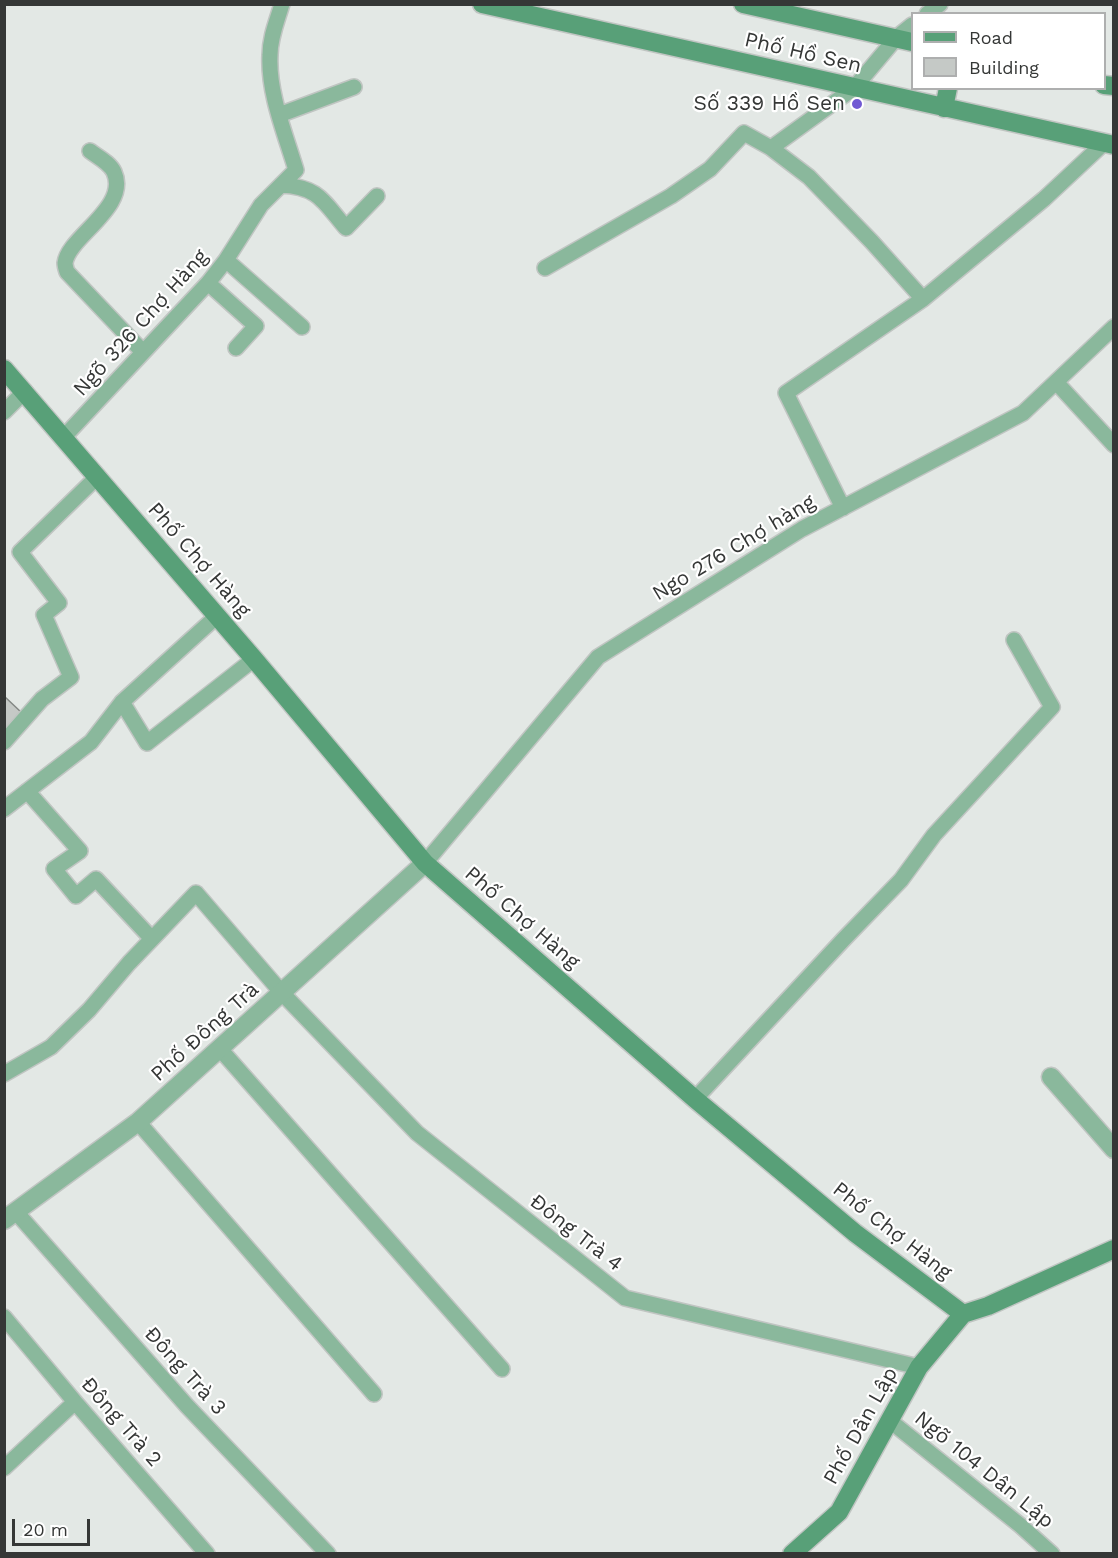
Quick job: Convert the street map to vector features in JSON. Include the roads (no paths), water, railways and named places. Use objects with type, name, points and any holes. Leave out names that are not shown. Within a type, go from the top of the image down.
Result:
[{"type":"street","name":"Phố Hồ Sen","points":[[482,4],[1109,144]]},
{"type":"street","name":"Phố Hồ Sen","points":[[743,4],[905,40]]},
{"type":"street","points":[[944,108],[948,90]]},
{"type":"street","name":"Phố Chợ Hàng","points":[[4,369],[218,616],[425,863],[695,1099],[855,1233],[963,1314]]},
{"type":"street","name":"Phố Đông Trà","points":[[10,1216],[138,1122],[425,863]]},
{"type":"street","points":[[1051,1077],[1113,1149]]},
{"type":"street","points":[[963,1314],[988,1306],[1113,1249]]},
{"type":"street","name":"Phố Dân Lập","points":[[792,1554],[839,1512],[919,1367],[963,1314]]},
{"type":"lane","name":"Ngõ 326 Chợ Hàng","points":[[63,438],[208,283],[226,260],[261,205],[296,170],[279,115],[271,79],[272,36],[282,4]]},
{"type":"lane","points":[[771,148],[854,88],[905,40]]},
{"type":"lane","points":[[279,115],[354,87]]},
{"type":"lane","points":[[544,268],[681,189],[710,169],[744,133],[771,148],[809,177],[923,299]]},
{"type":"lane","points":[[843,508],[786,393],[923,299],[1109,144]]},
{"type":"lane","points":[[90,151],[110,166],[114,172],[116,178],[114,192],[100,218],[72,250],[65,262],[67,272],[143,352]]},
{"type":"lane","points":[[281,185],[307,188],[319,197],[346,228],[377,196]]},
{"type":"lane","points":[[226,260],[302,327]]},
{"type":"lane","points":[[208,283],[256,326],[236,348]]},
{"type":"lane","name":"Ngo 276 Chợ hàng","points":[[425,863],[598,657],[802,529],[1023,412],[1113,327]]},
{"type":"lane","points":[[1056,382],[1113,445]]},
{"type":"lane","points":[[4,412],[25,391]]},
{"type":"lane","points":[[4,742],[42,699],[71,677],[44,615],[59,603],[20,552],[98,477]]},
{"type":"lane","points":[[4,809],[91,742],[122,702],[218,616]]},
{"type":"lane","points":[[695,1099],[843,939],[901,880],[934,835],[1052,707],[1014,640]]},
{"type":"lane","points":[[122,702],[147,743],[254,659]]},
{"type":"lane","points":[[4,1074],[51,1047],[89,1010],[152,939],[96,879],[76,896],[54,869],[81,850],[27,791]]},
{"type":"lane","name":"Đông Trà 4","points":[[152,939],[196,893],[282,993],[417,1133],[625,1298],[919,1367]]},
{"type":"lane","points":[[220,1049],[502,1369]]},
{"type":"lane","points":[[138,1122],[374,1394]]},
{"type":"lane","name":"Đông Trà 3","points":[[10,1216],[328,1554]]},
{"type":"lane","name":"Đông Trà 2","points":[[4,1317],[10,1334],[75,1402],[207,1554]]},
{"type":"lane","points":[[4,1468],[75,1402]]},
{"type":"lane","name":"Ngõ 104 Dân Lập","points":[[889,1420],[1021,1526],[1052,1554]]},
{"type":"place","name":"Số 339 Hồ Sen","points":[[857,104]]}]
